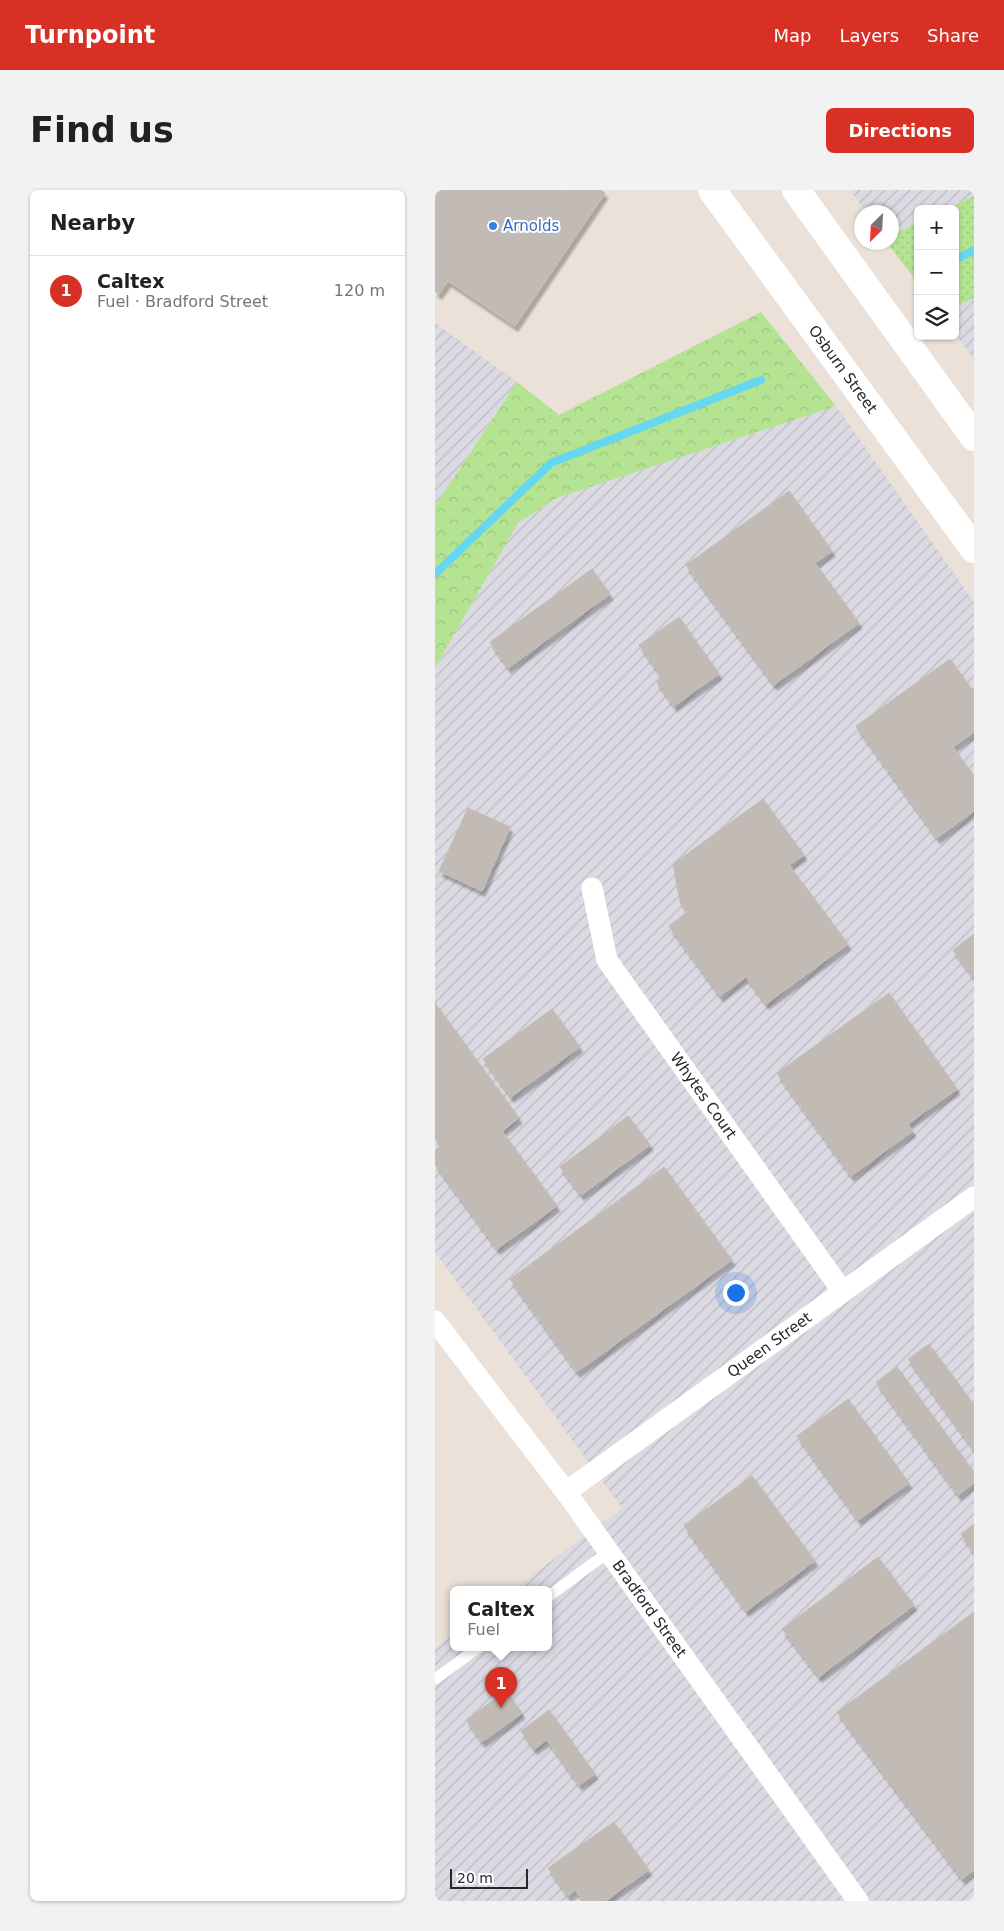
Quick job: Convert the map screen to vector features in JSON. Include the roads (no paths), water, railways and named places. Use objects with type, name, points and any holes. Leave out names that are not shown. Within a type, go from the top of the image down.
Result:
[{"type":"street","name":"Osburn Street","points":[[712,190],[974,548]]},
{"type":"street","points":[[796,190],[974,437]]},
{"type":"street","name":"Whytes Court","points":[[591,888],[607,960],[843,1292]]},
{"type":"street","name":"Queen Street","points":[[566,1492],[974,1197]]},
{"type":"street","name":"Bradford Street","points":[[435,1321],[566,1492],[607,1553],[858,1901]]},
{"type":"lane","points":[[552,1594],[607,1553]]},
{"type":"lane","points":[[435,1679],[474,1651]]},
{"type":"waterway","points":[[959,258],[974,250]]},
{"type":"waterway","points":[[435,574],[551,463],[761,380]]},
{"type":"place","name":"Arnolds","points":[[493,226]]},
{"type":"place","name":"Caltex","points":[[501,1708]]}]
